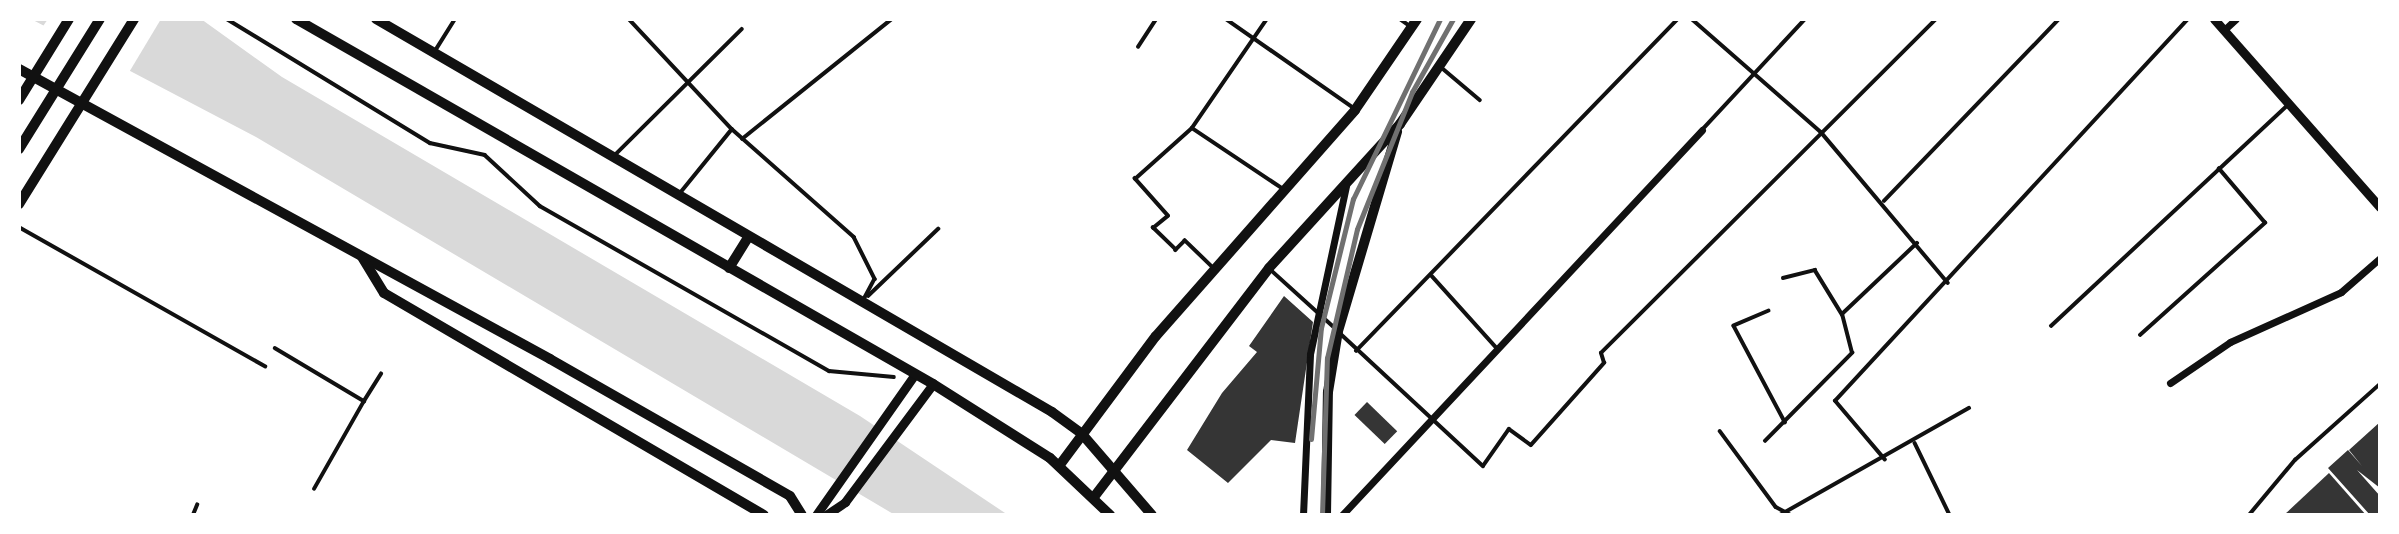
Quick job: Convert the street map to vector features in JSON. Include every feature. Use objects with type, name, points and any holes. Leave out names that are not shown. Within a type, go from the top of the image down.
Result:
[{"type":"main road","points":[[19,100],[69,19]]},
{"type":"main road","points":[[19,149],[100,19]]},
{"type":"main road","points":[[20,203],[134,19]]},
{"type":"main road","points":[[296,19],[933,384],[1059,466],[1110,515]]},
{"type":"main road","points":[[376,19],[393,23],[434,53],[612,159],[864,300],[1082,433],[1152,515]]},
{"type":"main road","points":[[1094,497],[1269,268],[1400,124],[1471,19]]},
{"type":"main road","points":[[1059,466],[1157,336],[1216,272],[1355,110],[1414,23]]},
{"type":"main road","points":[[19,69],[361,254],[790,496],[802,515]]},
{"type":"main road","points":[[1325,515],[1328,392],[1338,331],[1400,124]]},
{"type":"main road","points":[[729,268],[748,237]]},
{"type":"main road","points":[[361,254],[384,293],[764,515]]},
{"type":"street","points":[[2214,19],[2287,106],[2380,206]]},
{"type":"street","points":[[2224,30],[2236,19]]},
{"type":"street","points":[[1342,515],[1496,347],[1702,130]]},
{"type":"street","points":[[1303,515],[1305,399],[1317,311],[1346,186]]},
{"type":"street","points":[[2170,383],[2230,342],[2342,292],[2380,258]]},
{"type":"street","points":[[816,515],[829,488],[915,374]]},
{"type":"street","points":[[826,515],[845,502],[933,384]]},
{"type":"lane","points":[[434,53],[455,19]]},
{"type":"lane","points":[[629,19],[687,84],[742,139],[853,237],[875,279],[864,300]]},
{"type":"lane","points":[[742,139],[892,19]]},
{"type":"lane","points":[[1138,47],[1156,19]]},
{"type":"lane","points":[[1226,19],[1355,110]]},
{"type":"lane","points":[[1216,272],[1185,241],[1176,250],[1153,228],[1168,216],[1135,179],[1192,128],[1267,19]]},
{"type":"lane","points":[[1400,19],[1414,23]]},
{"type":"lane","points":[[1356,351],[1432,276],[1678,19]]},
{"type":"lane","points":[[1692,19],[1821,132],[1884,201],[1948,283]]},
{"type":"lane","points":[[1702,130],[1805,19]]},
{"type":"lane","points":[[1269,268],[1483,466],[1509,429],[1531,444],[1604,363],[1601,353],[1936,19]]},
{"type":"lane","points":[[1884,201],[2059,19]]},
{"type":"lane","points":[[1885,460],[1835,401],[1948,283],[2004,213],[2188,19]]},
{"type":"lane","points":[[612,159],[742,29]]},
{"type":"lane","points":[[1440,66],[1480,100]]},
{"type":"lane","points":[[2052,326],[2287,106]]},
{"type":"lane","points":[[1192,128],[1286,192]]},
{"type":"lane","points":[[676,197],[732,129]]},
{"type":"lane","points":[[2140,335],[2265,223],[2219,169]]},
{"type":"lane","points":[[19,227],[265,366]]},
{"type":"lane","points":[[864,300],[938,229]]},
{"type":"lane","points":[[1842,314],[1917,243]]},
{"type":"lane","points":[[1765,441],[1852,353],[1842,314],[1815,270],[1783,278]]},
{"type":"lane","points":[[1432,276],[1496,347]]},
{"type":"lane","points":[[1769,311],[1734,326],[1784,422]]},
{"type":"lane","points":[[275,348],[364,401]]},
{"type":"lane","points":[[314,489],[381,374]]},
{"type":"lane","points":[[2249,515],[2295,460],[2380,384]]},
{"type":"lane","points":[[1780,515],[1790,513],[1885,460],[1969,408]]},
{"type":"lane","points":[[1720,431],[1776,507],[1790,513]]},
{"type":"lane","points":[[1915,443],[1950,515]]},
{"type":"lane","points":[[193,515],[197,505]]},
{"type":"path","points":[[227,19],[430,143],[485,155],[540,206],[711,307],[829,372],[883,379]]},
{"type":"shaded area","points":[[31,19],[201,19],[282,77],[860,416],[1008,515],[895,515],[256,137]]},
{"type":"pier","points":[[48,19],[161,19],[128,74],[41,29]]},
{"type":"pier","points":[[879,423],[896,434],[855,496],[839,485]]},
{"type":"building","points":[[1284,296],[1313,322],[1295,443],[1271,440],[1228,483],[1187,450],[1222,393],[1257,352],[1249,346]]},
{"type":"building","points":[[1367,402],[1397,431],[1385,444],[1354,415]]},
{"type":"building","points":[[2380,422],[2380,488],[2357,470],[2380,496],[2380,515],[2370,515],[2328,468],[2348,450],[2362,466],[2349,450]]},
{"type":"building","points":[[2329,473],[2366,515],[2284,515]]},
{"type":"railway","points":[[1311,439],[1321,328],[1353,199],[1440,19]]},
{"type":"railway","points":[[1322,515],[1327,358],[1357,229],[1412,92],[1453,19]]}]
